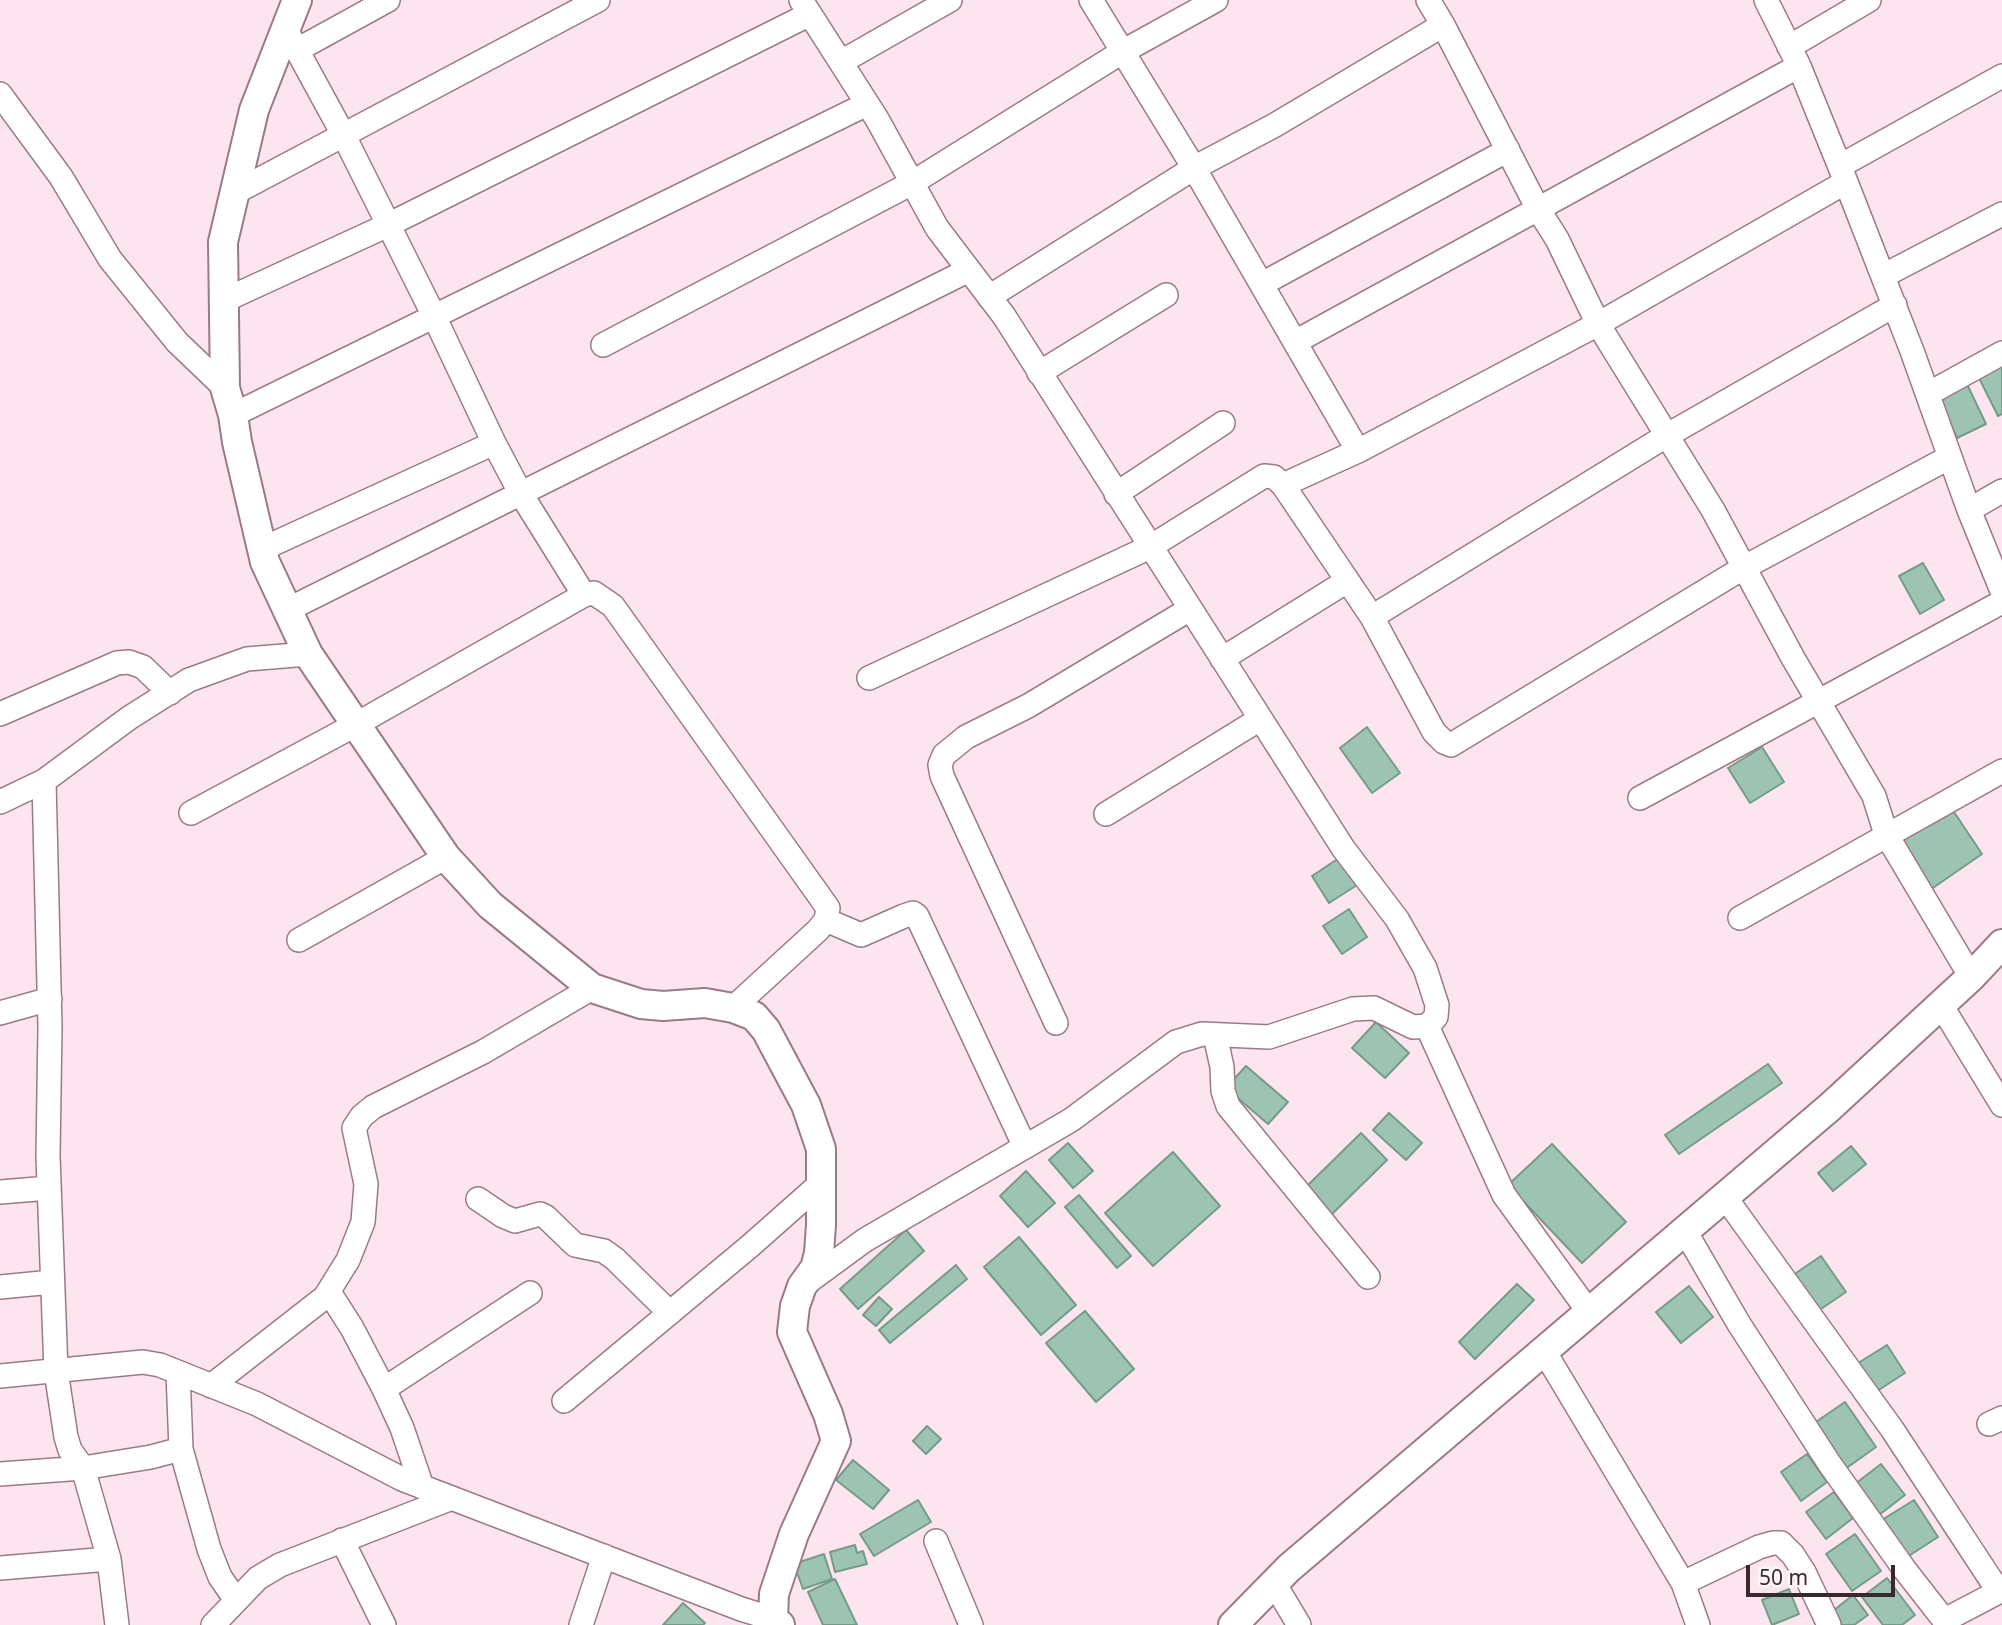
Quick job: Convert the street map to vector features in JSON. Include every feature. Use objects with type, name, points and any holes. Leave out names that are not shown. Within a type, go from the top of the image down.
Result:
[{"type":"main road","points":[[297,0],[291,39],[254,110],[223,242],[223,301],[229,402],[265,562],[308,654],[446,857],[490,905],[592,988],[641,1004],[663,1006],[705,1003],[733,1008],[754,1016],[766,1030],[806,1105],[821,1149],[819,1253],[815,1268],[802,1286],[795,1306],[792,1332],[828,1414],[836,1441],[794,1534],[774,1594],[776,1622]]},
{"type":"main road","points":[[1233,1625],[1289,1568],[1830,1107],[1971,977],[2002,944]]},
{"type":"street","points":[[388,0],[291,39],[344,136],[494,443],[521,494],[584,594]]},
{"type":"street","points":[[234,193],[598,0]]},
{"type":"street","points":[[841,62],[950,0]]},
{"type":"street","points":[[1091,0],[1194,168],[1358,451]]},
{"type":"street","points":[[603,345],[912,183],[1122,52],[1216,0]]},
{"type":"street","points":[[1428,0],[1538,209],[1558,239],[1598,324],[1713,510],[1817,701],[1874,796],[1886,834],[1971,977]]},
{"type":"street","points":[[1766,0],[1794,57],[1843,174],[2002,591]]},
{"type":"street","points":[[1295,342],[1538,209],[1794,57],[1869,0]]},
{"type":"street","points":[[223,301],[388,225],[806,7],[867,104],[937,228],[989,297],[1343,848],[1397,919],[1425,968],[1437,1005],[1436,1017],[1427,1026],[1413,1027],[1374,1007],[1353,1009],[1269,1037],[1202,1034],[1176,1042],[1071,1120],[865,1240],[802,1286]]},
{"type":"street","points":[[989,297],[1194,168],[1275,125],[1443,26]]},
{"type":"street","points":[[1283,485],[1358,451],[1598,324],[2002,76]]},
{"type":"street","points":[[0,94],[61,177],[110,259],[229,402],[434,316],[867,104]]},
{"type":"street","points":[[1262,284],[1508,150]]},
{"type":"street","points":[[1883,276],[2002,214]]},
{"type":"street","points":[[288,610],[969,270]]},
{"type":"street","points":[[1039,373],[1166,295]]},
{"type":"street","points":[[1372,617],[1666,436],[1895,305]]},
{"type":"street","points":[[1928,394],[2002,353]]},
{"type":"street","points":[[1116,494],[1223,423]]},
{"type":"street","points":[[262,549],[494,443]]},
{"type":"street","points":[[869,678],[1150,547],[1265,476],[1274,477],[1283,485],[1372,617],[1434,732],[1451,745],[1743,568],[1950,457]]},
{"type":"street","points":[[1969,510],[2002,491]]},
{"type":"street","points":[[1222,659],[1347,581]]},
{"type":"street","points":[[191,813],[355,725],[584,594],[594,593],[613,606],[828,908],[826,920],[733,1008]]},
{"type":"street","points":[[1640,798],[2002,602]]},
{"type":"street","points":[[1056,1023],[942,776],[940,765],[944,755],[966,737],[1028,706],[1190,609]]},
{"type":"street","points":[[0,802],[44,781],[130,718],[189,680],[247,659],[308,654]]},
{"type":"street","points":[[0,714],[117,663],[129,662],[143,667],[170,693]]},
{"type":"street","points":[[1106,814],[1260,719]]},
{"type":"street","points":[[1740,918],[2002,771]]},
{"type":"street","points":[[44,781],[50,999],[49,1188],[55,1371],[66,1437],[70,1450],[83,1468],[109,1559],[117,1625]]},
{"type":"street","points":[[299,940],[446,857]]},
{"type":"street","points":[[826,920],[860,935],[904,916],[913,913],[917,916],[1025,1147]]},
{"type":"street","points":[[211,1386],[284,1331],[329,1292],[348,1260],[363,1222],[366,1184],[354,1128],[362,1116],[373,1107],[483,1052],[592,988]]},
{"type":"street","points":[[0,1013],[50,999]]},
{"type":"street","points":[[1941,1005],[2002,1105]]},
{"type":"street","points":[[1427,1026],[1504,1195],[1589,1312]]},
{"type":"street","points":[[1215,1035],[1222,1067],[1223,1091],[1228,1105],[1368,1277]]},
{"type":"street","points":[[564,1401],[820,1184]]},
{"type":"street","points":[[0,1192],[49,1188]]},
{"type":"street","points":[[1685,1231],[1739,1324],[1829,1463],[1905,1570],[1947,1623],[2001,1591],[1892,1429],[1725,1197]]},
{"type":"street","points":[[478,1199],[514,1221],[540,1214],[575,1244],[604,1251],[670,1313]]},
{"type":"street","points":[[0,1287],[52,1282]]},
{"type":"street","points":[[329,1292],[352,1328],[384,1389],[402,1428],[422,1487]]},
{"type":"street","points":[[384,1389],[530,1293]]},
{"type":"street","points":[[1544,1350],[1688,1581],[1698,1625]]},
{"type":"street","points":[[0,1376],[143,1362],[159,1365],[257,1404],[402,1479],[776,1622]]},
{"type":"street","points":[[178,1373],[181,1449],[209,1549],[220,1577],[236,1600]]},
{"type":"street","points":[[0,1474],[83,1468],[151,1457],[181,1449]]},
{"type":"street","points":[[213,1625],[258,1578],[280,1565],[452,1498]]},
{"type":"street","points":[[342,1541],[384,1625]]},
{"type":"street","points":[[936,1541],[971,1625]]},
{"type":"street","points":[[1688,1581],[1759,1547],[1781,1544],[1793,1555],[1804,1572],[1829,1625]]},
{"type":"street","points":[[581,1625],[604,1556]]},
{"type":"street","points":[[0,1569],[109,1559]]},
{"type":"street","points":[[1274,1583],[1299,1625]]},
{"type":"building","points":[[2002,364],[2002,414],[1998,416],[1978,376]]},
{"type":"building","points":[[1966,382],[1986,424],[1957,438],[1937,396]]},
{"type":"building","points":[[1923,563],[1944,600],[1920,614],[1899,576]]},
{"type":"building","points":[[1367,727],[1400,773],[1372,793],[1340,748]]},
{"type":"building","points":[[1762,747],[1784,782],[1750,803],[1728,768]]},
{"type":"building","points":[[1950,806],[1982,854],[1927,892],[1894,843]]},
{"type":"building","points":[[1339,858],[1357,885],[1329,903],[1312,876]]},
{"type":"building","points":[[1349,909],[1367,937],[1342,954],[1323,926]]},
{"type":"building","points":[[1376,1022],[1409,1053],[1385,1078],[1352,1048]]},
{"type":"building","points":[[1768,1064],[1782,1083],[1679,1154],[1665,1135]]},
{"type":"building","points":[[1246,1066],[1288,1102],[1268,1124],[1226,1088]]},
{"type":"building","points":[[1389,1113],[1422,1143],[1406,1160],[1373,1130]]},
{"type":"building","points":[[1361,1133],[1387,1160],[1330,1216],[1304,1189]]},
{"type":"building","points":[[1068,1143],[1093,1171],[1073,1188],[1049,1160]]},
{"type":"building","points":[[1552,1144],[1626,1222],[1582,1263],[1508,1185]]},
{"type":"building","points":[[1851,1146],[1866,1164],[1833,1191],[1818,1173]]},
{"type":"building","points":[[1173,1152],[1220,1206],[1153,1266],[1105,1213]]},
{"type":"building","points":[[1026,1171],[1055,1203],[1028,1227],[1000,1196]]},
{"type":"building","points":[[1079,1195],[1131,1256],[1117,1268],[1065,1207]]},
{"type":"building","points":[[906,1230],[924,1251],[858,1309],[840,1289]]},
{"type":"building","points":[[1019,1237],[1076,1305],[1041,1335],[984,1267]]},
{"type":"building","points":[[1821,1256],[1846,1292],[1818,1311],[1793,1275]]},
{"type":"building","points":[[956,1265],[967,1279],[890,1343],[879,1330]]},
{"type":"building","points":[[1517,1284],[1534,1300],[1475,1359],[1459,1342]]},
{"type":"building","points":[[1689,1286],[1713,1317],[1681,1343],[1656,1312]]},
{"type":"building","points":[[879,1297],[892,1309],[876,1326],[863,1315]]},
{"type":"building","points":[[1085,1311],[1134,1369],[1096,1402],[1046,1343]]},
{"type":"building","points":[[1887,1345],[1905,1373],[1874,1393],[1855,1365]]},
{"type":"building","points":[[1845,1402],[1876,1447],[1841,1472],[1810,1426]]},
{"type":"building","points":[[927,1426],[941,1439],[926,1454],[913,1441]]},
{"type":"building","points":[[1807,1454],[1827,1482],[1801,1501],[1781,1472]]},
{"type":"building","points":[[853,1460],[889,1490],[873,1509],[836,1480]]},
{"type":"building","points":[[1881,1464],[1905,1495],[1879,1515],[1855,1484]]},
{"type":"building","points":[[1834,1492],[1853,1518],[1826,1539],[1806,1512]]},
{"type":"building","points":[[918,1500],[931,1522],[874,1556],[860,1534]]},
{"type":"building","points":[[1914,1500],[1938,1537],[1901,1561],[1877,1523]]},
{"type":"building","points":[[1855,1534],[1881,1571],[1852,1591],[1826,1554]]},
{"type":"building","points":[[855,1545],[857,1553],[863,1551],[867,1564],[835,1572],[830,1552]]},
{"type":"building","points":[[824,1554],[832,1579],[803,1589],[794,1564]]},
{"type":"building","points":[[1887,1578],[1915,1615],[1902,1625],[1883,1625],[1862,1597]]},
{"type":"building","points":[[835,1579],[857,1625],[823,1625],[808,1592]]},
{"type":"building","points":[[1789,1589],[1799,1614],[1772,1625],[1762,1600]]},
{"type":"building","points":[[1853,1595],[1868,1615],[1854,1625],[1837,1625],[1829,1614]]},
{"type":"building","points":[[683,1603],[705,1623],[663,1625]]}]
